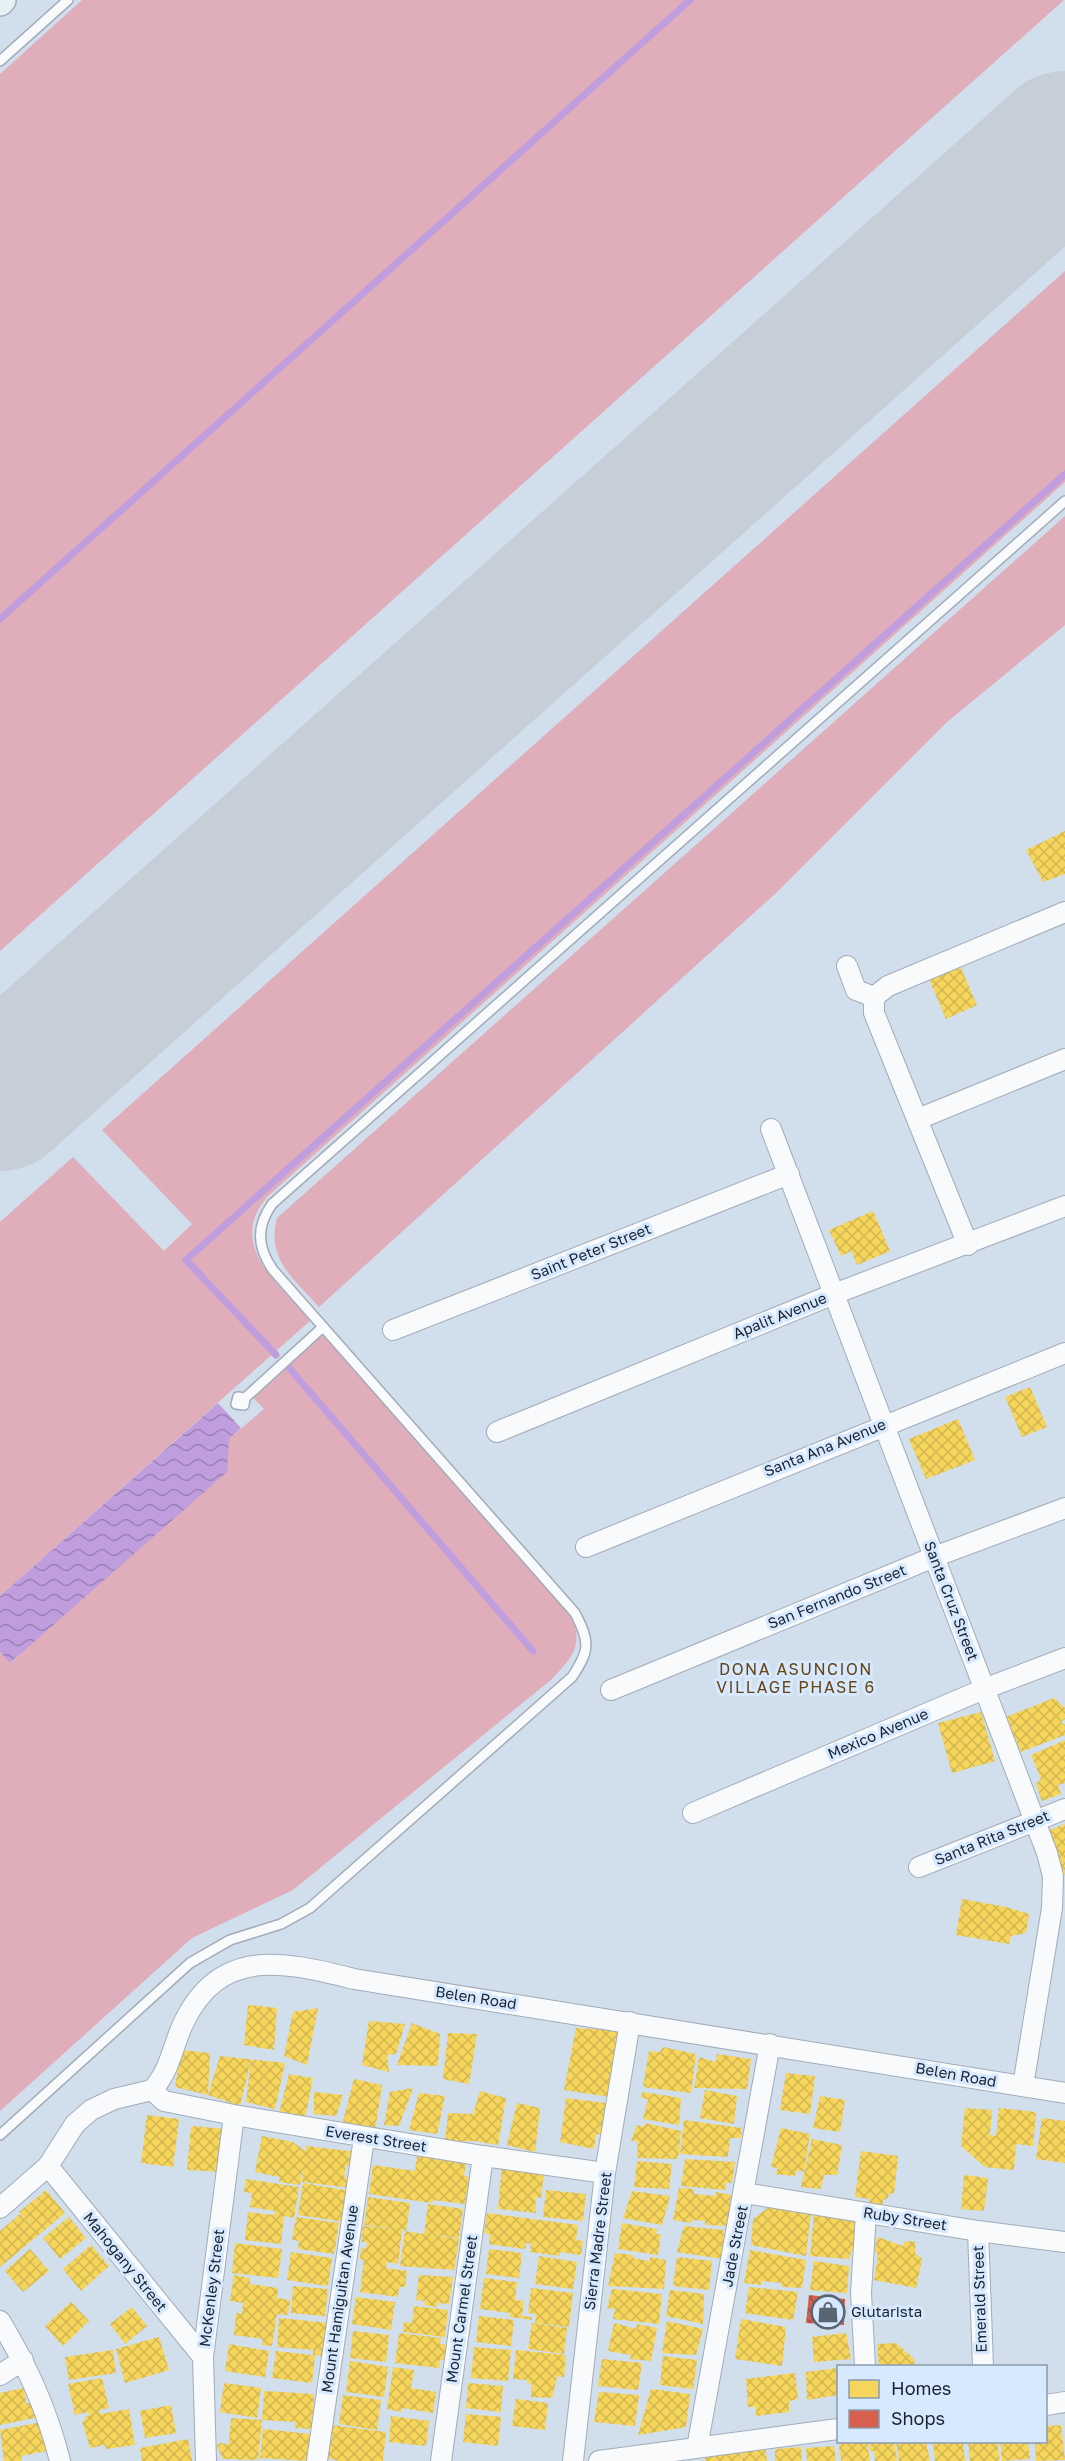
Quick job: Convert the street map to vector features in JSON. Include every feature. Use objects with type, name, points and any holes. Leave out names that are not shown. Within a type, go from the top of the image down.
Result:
[{"type":"street","points":[[874,997],[888,986],[1065,912]]},
{"type":"street","points":[[847,966],[856,990],[874,997]]},
{"type":"street","points":[[874,997],[874,1013],[968,1245]]},
{"type":"street","points":[[918,1119],[1065,1059]]},
{"type":"street","name":"Santa Cruz Street","points":[[771,1129],[1047,1853],[1054,1892],[1023,2086]]},
{"type":"street","name":"Saint Peter Street","points":[[393,1330],[789,1174]]},
{"type":"street","name":"Apalit Avenue","points":[[497,1432],[834,1294],[968,1245],[1065,1206]]},
{"type":"street","name":"Santa Ana Avenue","points":[[586,1546],[1065,1353]]},
{"type":"street","name":"San Fernando Street","points":[[611,1690],[934,1557],[1065,1508]]},
{"type":"street","name":"Mexico Avenue","points":[[693,1813],[984,1689],[1065,1658]]},
{"type":"street","name":"Santa Rita Street","points":[[920,1867],[1065,1809]]},
{"type":"street","name":"Belen Road","points":[[152,2091],[167,2072],[183,2023],[198,2000],[211,1984],[229,1972],[251,1965],[298,1966],[354,1979],[1065,2093]]},
{"type":"street","name":"Sierra Madre Street","points":[[573,2461],[605,2173],[630,2022]]},
{"type":"street","name":"Jade Street","points":[[697,2448],[745,2193],[770,2044]]},
{"type":"street","points":[[0,2208],[48,2166],[75,2124],[91,2110],[114,2098],[152,2091]]},
{"type":"street","name":"Everest Street","points":[[152,2091],[164,2101],[234,2115],[364,2138],[605,2173]]},
{"type":"street","name":"McKenley Street","points":[[206,2461],[202,2357],[234,2115]]},
{"type":"street","name":"Mount Hamiguitan Avenue","points":[[316,2461],[364,2138]]},
{"type":"street","name":"Mount Carmel Street","points":[[441,2461],[483,2156]]},
{"type":"street","name":"Mahogany Street","points":[[48,2166],[202,2357]]},
{"type":"street","name":"Ruby Street","points":[[745,2193],[978,2231],[1065,2242]]},
{"type":"street","points":[[865,2365],[861,2293],[866,2213]]},
{"type":"street","name":"Emerald Street","points":[[978,2231],[983,2365]]},
{"type":"street","points":[[0,2321],[23,2360],[50,2423],[60,2461]]},
{"type":"street","points":[[0,2375],[23,2360]]},
{"type":"street","points":[[1047,2405],[1065,2402]]},
{"type":"street","points":[[599,2461],[837,2429]]},
{"type":"lane","points":[[0,61],[68,0]]},
{"type":"lane","points":[[0,2135],[190,1963],[230,1940],[281,1924],[310,1908],[572,1677],[587,1650],[586,1638],[575,1612],[263,1257],[259,1230],[264,1215],[273,1204],[1065,501]]},
{"type":"lane","points":[[245,1398],[323,1327]]},
{"type":"shaded area","points":[[82,0],[1064,0],[0,951],[0,74]]},
{"type":"shaded area","points":[[1065,271],[1065,482],[267,1197],[255,1217],[252,1232],[254,1246],[260,1260],[279,1287],[311,1320],[0,1596],[0,1222],[73,1157],[164,1251],[192,1224],[102,1130]]},
{"type":"shaded area","points":[[1065,516],[1065,625],[946,723],[776,893],[319,1307],[284,1267],[279,1257],[275,1245],[277,1218]]},
{"type":"shaded area","points":[[321,1328],[572,1616],[576,1636],[574,1650],[566,1664],[552,1679],[293,1890],[192,1938],[0,2111],[0,1652],[11,1663],[229,1439],[264,1409],[248,1392]]},
{"type":"water","points":[[218,1403],[241,1428],[229,1439],[227,1472],[10,1663],[0,1652],[0,1596]]},
{"type":"building: Homes","points":[[1065,831],[1065,874],[1043,882],[1026,850]]},
{"type":"building: Homes","points":[[960,966],[977,1005],[946,1019],[929,979]]},
{"type":"building: Homes","points":[[873,1211],[890,1251],[857,1265],[851,1251],[841,1256],[829,1230]]},
{"type":"building: Homes","points":[[1030,1387],[1047,1427],[1022,1437],[1005,1397]]},
{"type":"building: Homes","points":[[958,1419],[975,1460],[926,1479],[909,1439]]},
{"type":"building: Homes","points":[[1054,1698],[1065,1708],[1065,1719],[1061,1722],[1065,1725],[1065,1735],[1021,1752],[1006,1717]]},
{"type":"building: Homes","points":[[981,1712],[995,1761],[952,1773],[938,1723]]},
{"type":"building: Homes","points":[[1065,1740],[1065,1783],[1058,1785],[1061,1794],[1042,1801],[1036,1784],[1041,1779],[1031,1755]]},
{"type":"building: Homes","points":[[1065,1824],[1065,1876],[1047,1831]]},
{"type":"building: Homes","points":[[962,1899],[1006,1907],[1029,1914],[1026,1933],[1011,1936],[1009,1944],[956,1935]]},
{"type":"building: Homes","points":[[248,2005],[277,2008],[274,2050],[244,2045]]},
{"type":"building: Homes","points":[[318,2008],[307,2065],[284,2056],[293,2012]]},
{"type":"building: Homes","points":[[369,2021],[405,2024],[396,2054],[387,2055],[389,2072],[362,2065]]},
{"type":"building: Homes","points":[[412,2023],[440,2034],[438,2066],[397,2065]]},
{"type":"building: Homes","points":[[576,2028],[622,2031],[610,2097],[564,2090]]},
{"type":"building: Homes","points":[[448,2033],[477,2034],[469,2084],[443,2079]]},
{"type":"building: Homes","points":[[663,2047],[696,2054],[691,2093],[643,2087],[649,2051],[660,2052]]},
{"type":"building: Homes","points":[[181,2050],[210,2053],[208,2095],[175,2087]]},
{"type":"building: Homes","points":[[717,2054],[751,2059],[747,2089],[694,2088],[699,2057],[716,2062]]},
{"type":"building: Homes","points":[[220,2056],[285,2063],[275,2109],[246,2102],[251,2060],[240,2106],[208,2095]]},
{"type":"building: Homes","points":[[786,2073],[815,2076],[810,2114],[780,2110]]},
{"type":"building: Homes","points":[[289,2074],[313,2078],[305,2119],[278,2117]]},
{"type":"building: Homes","points":[[354,2079],[382,2085],[375,2131],[342,2125]]},
{"type":"building: Homes","points":[[413,2088],[399,2126],[384,2125],[390,2092]]},
{"type":"building: Homes","points":[[705,2090],[737,2096],[734,2124],[700,2118]]},
{"type":"building: Homes","points":[[480,2091],[506,2098],[498,2145],[474,2141],[445,2142],[448,2113],[473,2114]]},
{"type":"building: Homes","points":[[314,2092],[343,2095],[336,2116],[314,2114]]},
{"type":"building: Homes","points":[[643,2092],[681,2098],[679,2125],[643,2119],[648,2099],[641,2098]]},
{"type":"building: Homes","points":[[419,2093],[445,2096],[437,2134],[409,2130]]},
{"type":"building: Homes","points":[[820,2096],[845,2100],[840,2132],[813,2128]]},
{"type":"building: Homes","points":[[566,2098],[606,2103],[601,2135],[596,2134],[594,2149],[560,2142]]},
{"type":"building: Homes","points":[[517,2103],[540,2108],[535,2152],[507,2145]]},
{"type":"building: Homes","points":[[965,2108],[992,2110],[990,2135],[996,2136],[999,2108],[1036,2112],[1033,2146],[1016,2144],[1014,2170],[985,2167],[961,2146]]},
{"type":"building: Homes","points":[[147,2115],[179,2119],[173,2167],[141,2163]]},
{"type":"building: Homes","points":[[1042,2118],[1065,2121],[1065,2163],[1036,2159]]},
{"type":"building: Homes","points":[[684,2120],[742,2128],[741,2138],[730,2138],[728,2157],[680,2154]]},
{"type":"building: Homes","points":[[645,2123],[681,2131],[678,2159],[637,2158],[638,2141],[631,2141],[637,2125],[644,2127]]},
{"type":"building: Homes","points":[[191,2126],[226,2129],[222,2172],[187,2170]]},
{"type":"building: Homes","points":[[781,2128],[810,2134],[804,2172],[797,2170],[795,2176],[775,2174],[778,2168],[771,2167]]},
{"type":"building: Homes","points":[[262,2136],[293,2142],[306,2152],[306,2146],[358,2152],[356,2166],[346,2165],[344,2177],[352,2178],[351,2188],[302,2182],[304,2166],[300,2185],[279,2182],[280,2177],[255,2172]]},
{"type":"building: Homes","points":[[812,2139],[842,2145],[837,2175],[824,2175],[821,2189],[801,2187]]},
{"type":"building: Homes","points":[[861,2151],[898,2156],[894,2194],[889,2193],[888,2198],[883,2200],[882,2209],[869,2207],[870,2199],[855,2197]]},
{"type":"building: Homes","points":[[417,2156],[466,2163],[464,2176],[469,2177],[465,2204],[433,2200],[432,2203],[369,2194],[373,2165],[415,2171]]},
{"type":"building: Homes","points":[[685,2159],[735,2162],[732,2183],[726,2183],[725,2190],[681,2186]]},
{"type":"building: Homes","points":[[637,2161],[672,2164],[669,2189],[634,2187]]},
{"type":"building: Homes","points":[[502,2165],[544,2172],[541,2198],[535,2197],[536,2213],[498,2209]]},
{"type":"building: Homes","points":[[964,2175],[988,2178],[984,2211],[961,2209]]},
{"type":"building: Homes","points":[[246,2179],[299,2187],[294,2218],[284,2216],[281,2244],[245,2240],[248,2212],[274,2215],[275,2211],[250,2207],[252,2193],[244,2192]]},
{"type":"building: Homes","points":[[303,2183],[350,2191],[345,2222],[298,2215]]},
{"type":"building: Homes","points":[[679,2188],[694,2189],[694,2194],[716,2196],[716,2192],[731,2195],[728,2226],[705,2225],[705,2221],[692,2220],[691,2223],[673,2220]]},
{"type":"building: Homes","points":[[46,2190],[65,2213],[0,2267],[0,2231],[20,2214],[36,2232],[19,2212]]},
{"type":"building: Homes","points":[[546,2190],[586,2194],[583,2221],[543,2217]]},
{"type":"building: Homes","points":[[632,2191],[670,2196],[662,2225],[623,2218]]},
{"type":"building: Homes","points":[[368,2197],[410,2203],[406,2231],[402,2230],[398,2264],[387,2262],[386,2268],[407,2271],[405,2287],[399,2287],[398,2297],[360,2292],[364,2260],[360,2259],[361,2248],[366,2249],[367,2242],[361,2242],[363,2226],[397,2229],[364,2225]]},
{"type":"building: Homes","points":[[428,2204],[463,2209],[459,2238],[429,2234],[459,2239],[454,2270],[400,2266],[405,2231],[424,2234]]},
{"type":"building: Homes","points":[[769,2207],[780,2207],[811,2214],[806,2256],[751,2245],[753,2219]]},
{"type":"building: Homes","points":[[487,2213],[578,2225],[576,2240],[583,2241],[581,2255],[560,2252],[560,2256],[530,2252],[531,2244],[526,2243],[525,2249],[489,2244],[490,2234],[484,2233]]},
{"type":"building: Homes","points":[[814,2215],[857,2222],[858,2250],[852,2250],[849,2259],[810,2256]]},
{"type":"building: Homes","points":[[69,2217],[86,2238],[60,2259],[43,2238]]},
{"type":"building: Homes","points":[[296,2217],[339,2223],[334,2254],[298,2249],[299,2241],[292,2240]]},
{"type":"building: Homes","points":[[622,2223],[657,2229],[656,2234],[661,2234],[658,2255],[618,2249]]},
{"type":"building: Homes","points":[[684,2226],[724,2230],[722,2259],[677,2252]]},
{"type":"building: Homes","points":[[878,2237],[903,2246],[905,2241],[916,2242],[915,2253],[922,2259],[916,2288],[874,2280],[878,2255],[874,2250]]},
{"type":"building: Homes","points":[[235,2243],[282,2249],[278,2278],[232,2273]]},
{"type":"building: Homes","points":[[91,2245],[109,2266],[81,2291],[63,2269]]},
{"type":"building: Homes","points":[[30,2249],[49,2271],[23,2292],[5,2271]]},
{"type":"building: Homes","points":[[489,2249],[522,2253],[519,2278],[486,2274]]},
{"type":"building: Homes","points":[[750,2250],[806,2260],[802,2288],[782,2287],[782,2283],[762,2281],[761,2285],[744,2283]]},
{"type":"building: Homes","points":[[291,2252],[332,2258],[328,2286],[287,2280]]},
{"type":"building: Homes","points":[[615,2253],[633,2255],[633,2258],[649,2261],[650,2257],[666,2260],[664,2289],[608,2286]]},
{"type":"building: Homes","points":[[539,2256],[577,2262],[573,2289],[535,2284]]},
{"type":"building: Homes","points":[[677,2257],[712,2261],[709,2290],[673,2286]]},
{"type":"building: Homes","points":[[814,2261],[849,2266],[847,2293],[810,2290]]},
{"type":"building: Homes","points":[[234,2275],[250,2278],[250,2284],[278,2288],[277,2298],[290,2300],[288,2315],[277,2314],[272,2346],[262,2345],[263,2339],[234,2335],[236,2313],[242,2314],[243,2303],[230,2301]]},
{"type":"building: Homes","points":[[419,2275],[453,2277],[449,2304],[438,2303],[437,2307],[424,2305],[425,2301],[416,2300]]},
{"type":"building: Homes","points":[[484,2278],[517,2282],[515,2300],[524,2301],[522,2316],[532,2317],[532,2320],[510,2317],[510,2313],[480,2309]]},
{"type":"building: Homes","points":[[293,2286],[328,2289],[325,2316],[291,2313]]},
{"type":"building: Homes","points":[[749,2287],[798,2292],[793,2320],[745,2313]]},
{"type":"building: Homes","points":[[531,2288],[573,2293],[569,2327],[535,2323],[536,2314],[528,2313]]},
{"type":"building: Homes","points":[[612,2289],[662,2294],[659,2324],[613,2319],[615,2309],[607,2308]]},
{"type":"building: Homes","points":[[670,2290],[704,2294],[703,2324],[666,2316]]},
{"type":"building: Homes","points":[[356,2297],[395,2302],[391,2330],[352,2324]]},
{"type":"building: Homes","points":[[71,2302],[89,2321],[63,2346],[45,2326]]},
{"type":"building: Homes","points":[[414,2306],[448,2310],[445,2337],[403,2332],[404,2322],[412,2323]]},
{"type":"building: Homes","points":[[132,2307],[147,2326],[125,2344],[110,2324]]},
{"type":"building: Homes","points":[[479,2316],[514,2320],[511,2346],[476,2342]]},
{"type":"building: Homes","points":[[279,2318],[329,2323],[326,2356],[315,2355],[312,2383],[272,2378],[276,2351],[313,2355],[313,2350],[277,2347]]},
{"type":"building: Homes","points":[[741,2319],[786,2327],[782,2366],[735,2359]]},
{"type":"building: Homes","points":[[667,2321],[703,2329],[696,2355],[662,2353]]},
{"type":"building: Homes","points":[[532,2323],[567,2328],[564,2354],[528,2349]]},
{"type":"building: Homes","points":[[614,2323],[636,2329],[637,2324],[657,2328],[651,2361],[630,2359],[631,2355],[608,2351]]},
{"type":"building: Homes","points":[[353,2331],[389,2335],[386,2362],[350,2358]]},
{"type":"building: Homes","points":[[399,2333],[441,2338],[440,2344],[452,2345],[450,2361],[440,2360],[439,2368],[395,2363]]},
{"type":"building: Homes","points":[[846,2333],[851,2359],[814,2362],[812,2337]]},
{"type":"building: Homes","points":[[159,2337],[169,2370],[125,2383],[116,2349]]},
{"type":"building: Homes","points":[[896,2343],[914,2359],[915,2365],[879,2365],[877,2344]]},
{"type":"building: Homes","points":[[229,2344],[269,2351],[265,2377],[225,2371]]},
{"type":"building: Homes","points":[[474,2347],[511,2350],[508,2381],[471,2378]]},
{"type":"building: Homes","points":[[113,2350],[116,2373],[69,2380],[65,2357]]},
{"type":"building: Homes","points":[[516,2350],[566,2355],[564,2377],[552,2376],[557,2377],[552,2398],[531,2397],[532,2384],[527,2380],[513,2379]]},
{"type":"building: Homes","points":[[663,2356],[697,2360],[693,2389],[660,2385]]},
{"type":"building: Homes","points":[[602,2359],[642,2363],[638,2390],[598,2386]]},
{"type":"building: Homes","points":[[350,2361],[388,2367],[384,2397],[346,2392]]},
{"type":"building: Homes","points":[[393,2367],[414,2370],[411,2388],[436,2392],[433,2413],[402,2408],[402,2412],[387,2409]]},
{"type":"building: Homes","points":[[837,2368],[837,2395],[807,2400],[806,2372]]},
{"type":"building: Homes","points":[[795,2373],[798,2399],[789,2401],[789,2412],[756,2416],[756,2407],[748,2407],[746,2379]]},
{"type":"building: Homes","points":[[102,2378],[109,2408],[99,2410],[100,2414],[129,2409],[135,2445],[106,2449],[105,2445],[90,2448],[82,2421],[85,2420],[85,2416],[89,2416],[88,2412],[75,2415],[68,2384]]},
{"type":"building: Homes","points":[[224,2383],[261,2388],[257,2418],[220,2412]]},
{"type":"building: Homes","points":[[468,2383],[503,2386],[501,2412],[466,2408]]},
{"type":"building: Homes","points":[[24,2388],[26,2403],[35,2404],[39,2417],[0,2425],[0,2393]]},
{"type":"building: Homes","points":[[651,2389],[690,2394],[686,2427],[638,2435]]},
{"type":"building: Homes","points":[[264,2391],[314,2394],[312,2429],[295,2428],[295,2422],[262,2420]]},
{"type":"building: Homes","points":[[599,2392],[639,2395],[635,2426],[594,2422]]},
{"type":"building: Homes","points":[[343,2395],[381,2400],[377,2430],[339,2424]]},
{"type":"building: Homes","points":[[516,2399],[548,2403],[545,2430],[512,2426]]},
{"type":"building: Homes","points":[[171,2405],[176,2433],[145,2438],[140,2411]]},
{"type":"building: Homes","points":[[466,2414],[501,2417],[498,2446],[463,2442]]},
{"type":"building: Homes","points":[[391,2416],[429,2421],[426,2446],[389,2442]]},
{"type":"building: Homes","points":[[231,2418],[262,2420],[258,2460],[223,2459],[217,2446],[219,2443],[229,2444]]},
{"type":"building: Homes","points":[[42,2422],[47,2451],[21,2456],[22,2461],[4,2461],[0,2430]]},
{"type":"building: Homes","points":[[331,2425],[386,2432],[383,2461],[339,2461],[327,2458]]},
{"type":"building: Homes","points":[[1061,2425],[1065,2460],[1036,2461],[1035,2443],[1047,2443],[1047,2426]]},
{"type":"building: Homes","points":[[263,2429],[311,2434],[308,2461],[260,2458]]},
{"type":"building: Homes","points":[[188,2439],[192,2461],[142,2461],[140,2448]]},
{"type":"building: Homes","points":[[867,2443],[870,2461],[841,2461],[839,2444]]},
{"type":"building: Homes","points":[[868,2443],[894,2443],[897,2461],[875,2461],[874,2451],[870,2451]]},
{"type":"building: Homes","points":[[896,2443],[926,2443],[930,2461],[899,2461]]},
{"type":"building: Homes","points":[[933,2443],[963,2443],[965,2461],[935,2461]]},
{"type":"building: Homes","points":[[968,2443],[997,2443],[1000,2461],[970,2461]]},
{"type":"building: Homes","points":[[1000,2443],[1028,2443],[1030,2459],[1002,2461]]},
{"type":"building: Homes","points":[[765,2444],[767,2461],[742,2461],[741,2447]]},
{"type":"building: Homes","points":[[834,2446],[836,2461],[807,2461],[806,2448]]},
{"type":"building: Homes","points":[[801,2447],[802,2461],[775,2461],[775,2449]]},
{"type":"building: Homes","points":[[740,2449],[741,2461],[705,2461],[704,2451]]},
{"type":"building: Shops","points":[[809,2295],[845,2299],[844,2325],[806,2323]]},
{"type":"waterway","points":[[0,619],[690,0]]},
{"type":"waterway","points":[[276,1355],[186,1260],[1065,474]]},
{"type":"waterway","points":[[290,1369],[533,1651]]},
{"type":"runway","points":[[0,1096],[1065,146]]},
{"type":"place","name":"Glutarista","points":[[828,2312]]},
{"type":"district","name":"DONA ASUNCION VILLAGE PHASE 6","points":[[796,1678]]}]
